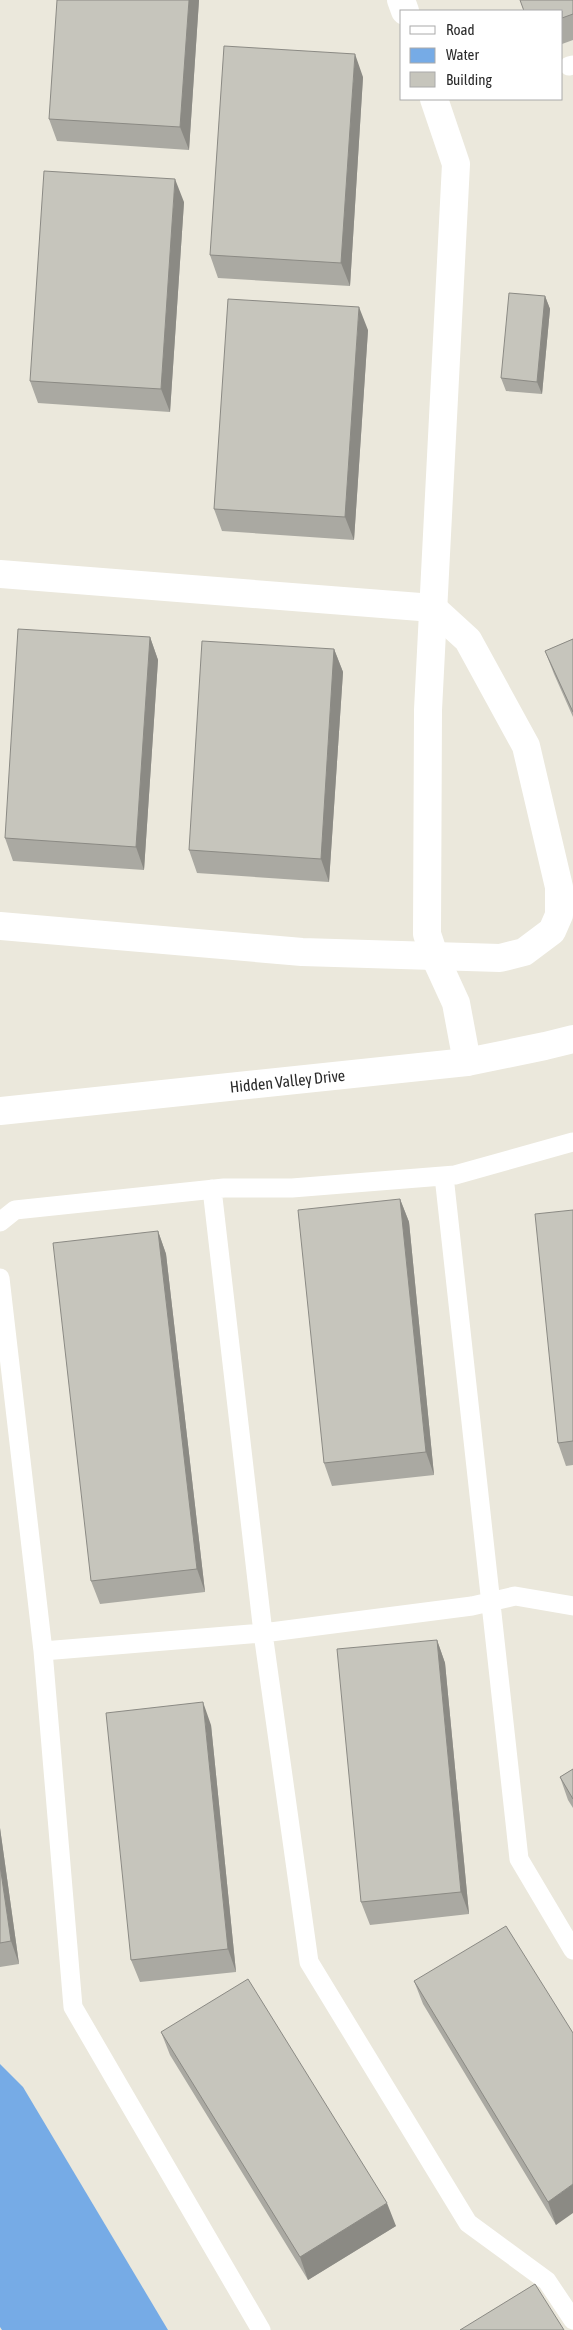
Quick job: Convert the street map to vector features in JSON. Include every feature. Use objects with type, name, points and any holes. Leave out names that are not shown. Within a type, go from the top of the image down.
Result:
[{"type":"street","points":[[434,100],[456,164],[428,710],[427,934],[434,955],[456,1003],[467,1062]]},
{"type":"street","points":[[0,574],[434,608],[468,640],[526,746],[559,887],[559,916],[552,931],[524,952],[500,958],[302,952],[0,926]]},
{"type":"street","name":"Hidden Valley Drive","points":[[0,1111],[467,1062],[573,1039]]},
{"type":"lane","points":[[0,1222],[15,1210],[212,1189],[292,1188],[455,1175],[573,1142]]},
{"type":"lane","points":[[444,1176],[520,1859],[573,1950]]},
{"type":"lane","points":[[212,1189],[263,1633],[309,1962],[468,2223],[547,2281],[573,2320]]},
{"type":"lane","points":[[0,1278],[42,1652],[74,2007],[261,2330]]},
{"type":"lane","points":[[42,1652],[263,1633],[472,1606],[515,1596],[573,1606]]},
{"type":"water","points":[[0,2064],[23,2087],[168,2330],[2,2330],[0,2327]]},
{"type":"building","points":[[57,0],[189,0],[180,127],[49,119]]},
{"type":"building","points":[[520,0],[573,0],[573,14],[563,18],[563,10],[524,10]]},
{"type":"building","points":[[224,46],[355,54],[341,263],[210,255]]},
{"type":"building","points":[[44,171],[175,179],[161,389],[30,381]]},
{"type":"building","points":[[509,293],[545,296],[537,382],[501,378]]},
{"type":"building","points":[[228,299],[359,307],[345,517],[214,509]]},
{"type":"building","points":[[18,629],[150,637],[136,847],[5,838]]},
{"type":"building","points":[[573,639],[573,712],[545,651]]},
{"type":"building","points":[[202,641],[334,649],[321,859],[189,850]]},
{"type":"building","points":[[400,1199],[426,1452],[324,1463],[298,1210]]},
{"type":"building","points":[[573,1210],[573,1441],[558,1443],[535,1214]]},
{"type":"building","points":[[158,1231],[197,1569],[91,1581],[53,1243]]},
{"type":"building","points":[[437,1640],[461,1892],[361,1902],[337,1649]]},
{"type":"building","points":[[203,1702],[228,1949],[131,1960],[106,1713]]},
{"type":"building","points":[[573,1769],[573,1799],[560,1777]]},
{"type":"building","points":[[0,1865],[11,1941],[0,1943]]},
{"type":"building","points":[[506,1926],[573,2033],[573,2184],[548,2202],[414,1981]]},
{"type":"building","points":[[248,1979],[387,2203],[300,2257],[161,2032]]},
{"type":"building","points":[[535,2284],[564,2330],[460,2330]]}]
